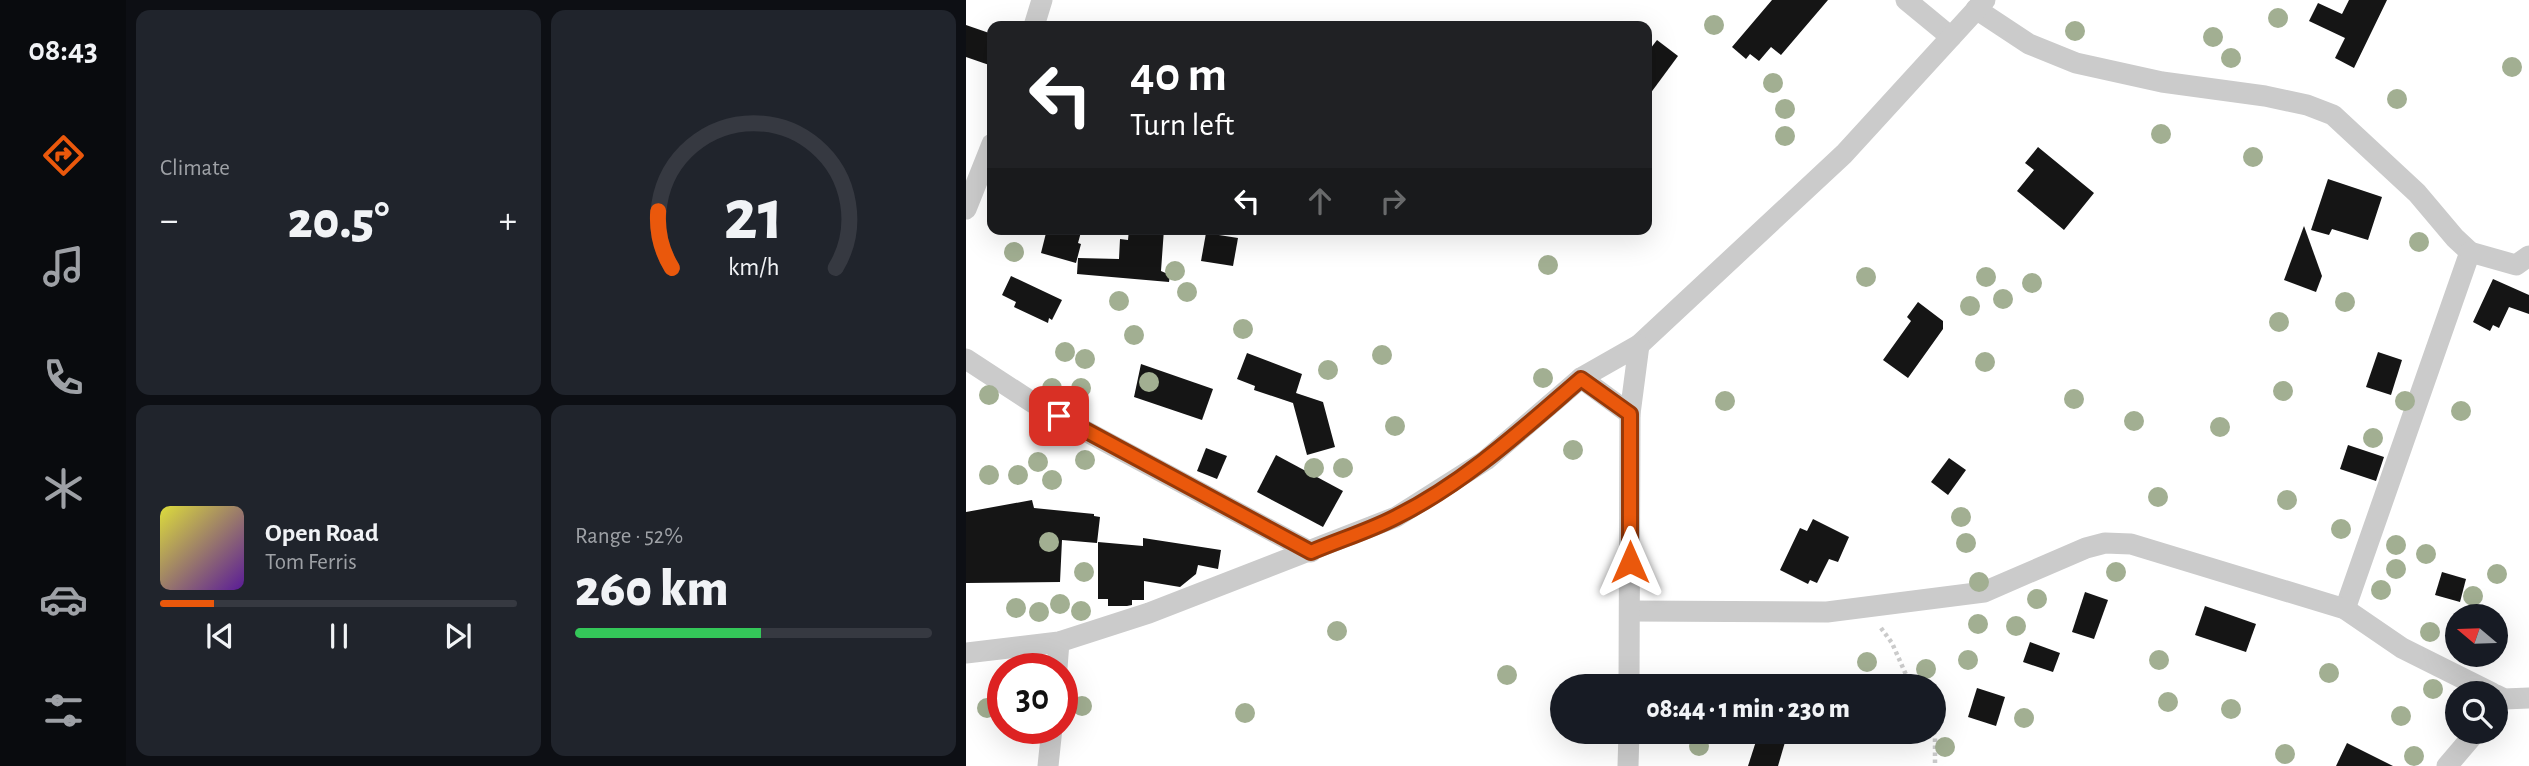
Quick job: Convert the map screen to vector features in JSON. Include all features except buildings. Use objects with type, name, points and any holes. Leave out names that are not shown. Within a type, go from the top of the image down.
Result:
[{"type":"street","points":[[1036,21],[1042,0]]},
{"type":"street","points":[[1906,0],[1951,37]]},
{"type":"street","points":[[966,653],[1059,642],[1149,613],[1396,517],[1465,475],[1581,379],[1640,345],[1844,154],[1981,5],[2029,44],[2076,63],[2162,82],[2265,96],[2307,105],[2333,115],[2417,193],[2470,252],[2516,264],[2529,256]]},
{"type":"street","points":[[966,209],[987,156]]},
{"type":"street","points":[[2346,609],[2470,252]]},
{"type":"street","points":[[1629,674],[1630,414],[1640,345]]},
{"type":"street","points":[[966,359],[1035,404],[1311,552]]},
{"type":"street","points":[[1581,379],[1630,414]]},
{"type":"street","points":[[1630,611],[1827,612],[1984,592],[2086,548],[2105,543],[2131,544],[2346,609],[2402,648],[2463,681]]},
{"type":"street","points":[[1058,653],[1059,642]]},
{"type":"street","points":[[2508,699],[2529,698]]},
{"type":"street","points":[[1048,766],[1050,744]]},
{"type":"street","points":[[1628,766],[1629,744]]},
{"type":"street","points":[[2447,766],[2466,744]]},
{"type":"path","points":[[1865,606],[1892,643],[1906,674]]},
{"type":"path","points":[[1935,744],[1936,766]]},
{"type":"route","points":[[1059,416],[1311,552],[1396,517],[1465,475],[1581,379],[1630,414],[1630,562]]}]
